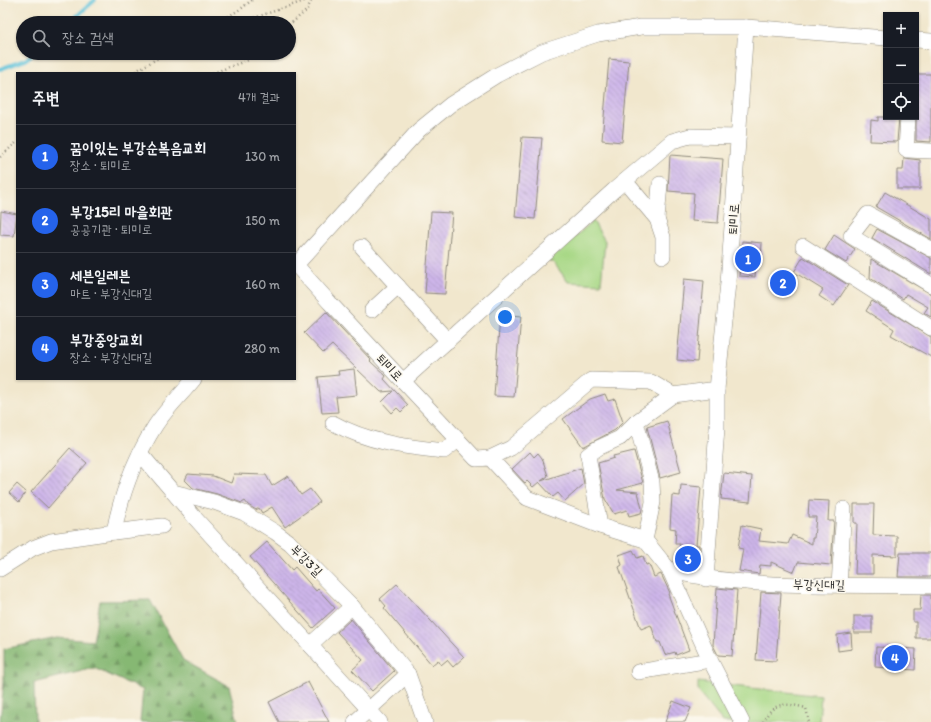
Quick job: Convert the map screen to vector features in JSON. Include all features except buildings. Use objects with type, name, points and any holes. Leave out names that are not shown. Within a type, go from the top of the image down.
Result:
[{"type":"street","points":[[296,265],[420,130],[451,104],[497,75],[542,52],[598,34],[641,27],[746,27],[883,38]]},
{"type":"street","name":"퇴미로","points":[[717,390],[728,283],[746,27]]},
{"type":"street","points":[[919,40],[931,41]]},
{"type":"street","points":[[908,120],[906,150],[931,151]]},
{"type":"street","points":[[403,381],[624,182],[672,141],[690,136],[738,137]]},
{"type":"street","points":[[624,182],[657,219],[663,237],[663,256]]},
{"type":"street","points":[[657,219],[660,184]]},
{"type":"street","points":[[931,249],[868,214],[851,236],[931,285]]},
{"type":"street","points":[[803,246],[931,328]]},
{"type":"street","points":[[362,247],[448,341]]},
{"type":"street","name":"퇴미로","points":[[296,265],[476,459],[490,458]]},
{"type":"street","points":[[372,310],[398,286]]},
{"type":"street","points":[[114,532],[118,511],[140,453],[156,425],[193,380]]},
{"type":"street","points":[[673,395],[651,382],[590,380],[511,448],[490,458],[527,498],[600,526],[645,540],[670,572],[710,660],[742,722]]},
{"type":"street","points":[[600,526],[588,455],[598,448],[620,438],[636,422],[673,395],[717,390],[717,428],[706,579]]},
{"type":"street","points":[[636,422],[652,482],[654,502],[645,540]]},
{"type":"street","points":[[333,423],[349,432],[397,446],[444,452],[458,440]]},
{"type":"street","points":[[140,453],[310,646],[380,722]]},
{"type":"street","name":"부강3길","points":[[173,492],[214,502],[244,513],[290,543],[352,606],[408,674],[425,722]]},
{"type":"street","points":[[839,585],[844,509]]},
{"type":"street","points":[[0,569],[33,548],[51,541],[162,526]]},
{"type":"street","name":"부강신대길","points":[[670,572],[706,579],[839,585],[931,586]]},
{"type":"street","points":[[310,646],[352,606]]},
{"type":"street","points":[[638,672],[710,660]]},
{"type":"street","points":[[355,722],[408,674]]},
{"type":"path","points":[[229,16],[252,0]]},
{"type":"path","points":[[260,16],[307,0]]},
{"type":"path","points":[[296,19],[306,11],[312,0]]},
{"type":"path","points":[[134,72],[155,60]]},
{"type":"path","points":[[216,72],[248,60]]},
{"type":"path","points":[[0,157],[16,143]]},
{"type":"path","points":[[763,722],[768,712],[780,704],[806,708],[809,722]]},
{"type":"green space","points":[[593,221],[605,241],[601,284],[568,282],[554,263],[548,260]]},
{"type":"green space","points":[[150,600],[183,660],[229,686],[238,722],[140,722],[143,690],[94,668],[34,683],[35,722],[0,722],[4,681],[4,649],[57,638],[93,641],[100,601]]},
{"type":"green space","points":[[698,682],[821,696],[819,722],[723,722],[698,691]]},
{"type":"waterway","points":[[77,16],[95,0]]},
{"type":"waterway","points":[[0,69],[25,60]]},
{"type":"place","name":"꿈이있는 부강순복음교회","points":[[748,259]]},
{"type":"place","name":"부강15리 마을회관","points":[[783,283]]},
{"type":"place","name":"세븐일레븐","points":[[688,559]]},
{"type":"place","name":"부강중앙교회","points":[[895,658]]}]
